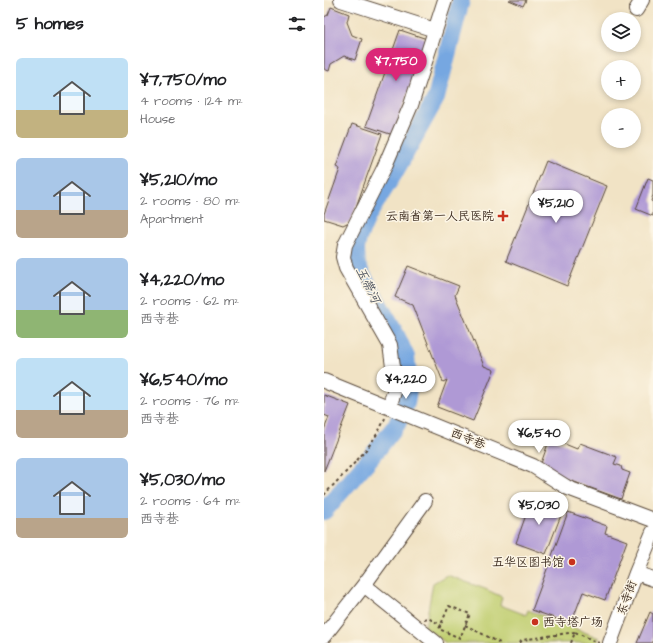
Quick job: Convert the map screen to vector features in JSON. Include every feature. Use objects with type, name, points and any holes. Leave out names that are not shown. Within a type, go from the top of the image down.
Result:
[{"type":"street","points":[[341,0],[435,30]]},
{"type":"street","points":[[389,407],[394,392],[395,381],[390,345],[346,268],[343,257],[345,245],[384,168],[412,105],[445,0]]},
{"type":"street","name":"西寺巷","points":[[324,381],[533,466],[568,488],[653,520]]},
{"type":"street","points":[[324,636],[364,585],[425,501]]},
{"type":"street","name":"东寺街","points":[[610,643],[653,532]]},
{"type":"street","points":[[636,573],[653,579]]},
{"type":"street","points":[[364,585],[436,643]]},
{"type":"path","points":[[324,495],[365,450],[382,426],[389,407]]},
{"type":"path","points":[[449,606],[470,614],[465,625],[460,638],[439,629],[449,606]]},
{"type":"path","points":[[465,625],[500,643]]},
{"type":"path","points":[[571,643],[575,632]]},
{"type":"path","points":[[520,643],[522,640],[575,632],[600,643]]},
{"type":"green space","points":[[447,575],[502,597],[500,605],[526,615],[528,610],[599,638],[597,643],[446,643],[425,627],[433,583]]},
{"type":"building","points":[[509,0],[526,0],[523,6]]},
{"type":"building","points":[[331,7],[349,14],[347,22],[352,35],[362,39],[355,60],[344,56],[331,64],[329,71],[324,69],[324,17],[328,15]]},
{"type":"building","points":[[400,30],[427,39],[393,135],[366,126]]},
{"type":"building","points":[[352,124],[382,134],[351,221],[343,225],[324,219],[324,214],[340,169],[336,167]]},
{"type":"building","points":[[546,161],[607,186],[567,286],[506,261]]},
{"type":"building","points":[[648,178],[653,180],[653,195],[651,201],[653,202],[653,216],[636,209]]},
{"type":"building","points":[[408,266],[459,286],[455,295],[484,366],[494,370],[473,421],[437,407],[447,380],[443,382],[413,305],[395,297]]},
{"type":"building","points":[[324,395],[350,405],[324,471],[324,430],[329,417],[324,415]]},
{"type":"building","points":[[550,438],[577,449],[580,443],[617,457],[614,464],[621,466],[622,470],[630,473],[621,499],[539,469]]},
{"type":"building","points":[[532,498],[563,510],[546,554],[516,543]]},
{"type":"building","name":"五华区图书馆","points":[[568,512],[607,526],[605,533],[627,541],[605,600],[583,592],[571,624],[532,610]]},
{"type":"building","points":[[650,612],[653,614],[653,643],[637,643]]},
{"type":"waterway","name":"玉带河","points":[[324,511],[377,450],[397,424],[406,403],[409,384],[406,357],[396,335],[357,266],[356,249],[358,238],[368,215],[396,170],[436,98],[461,0]]},
{"type":"place","name":"云南省第一人民医院","points":[[503,216]]},
{"type":"place","name":"五华区图书馆","points":[[572,562]]},
{"type":"place","name":"西寺塔广场","points":[[535,622]]}]
